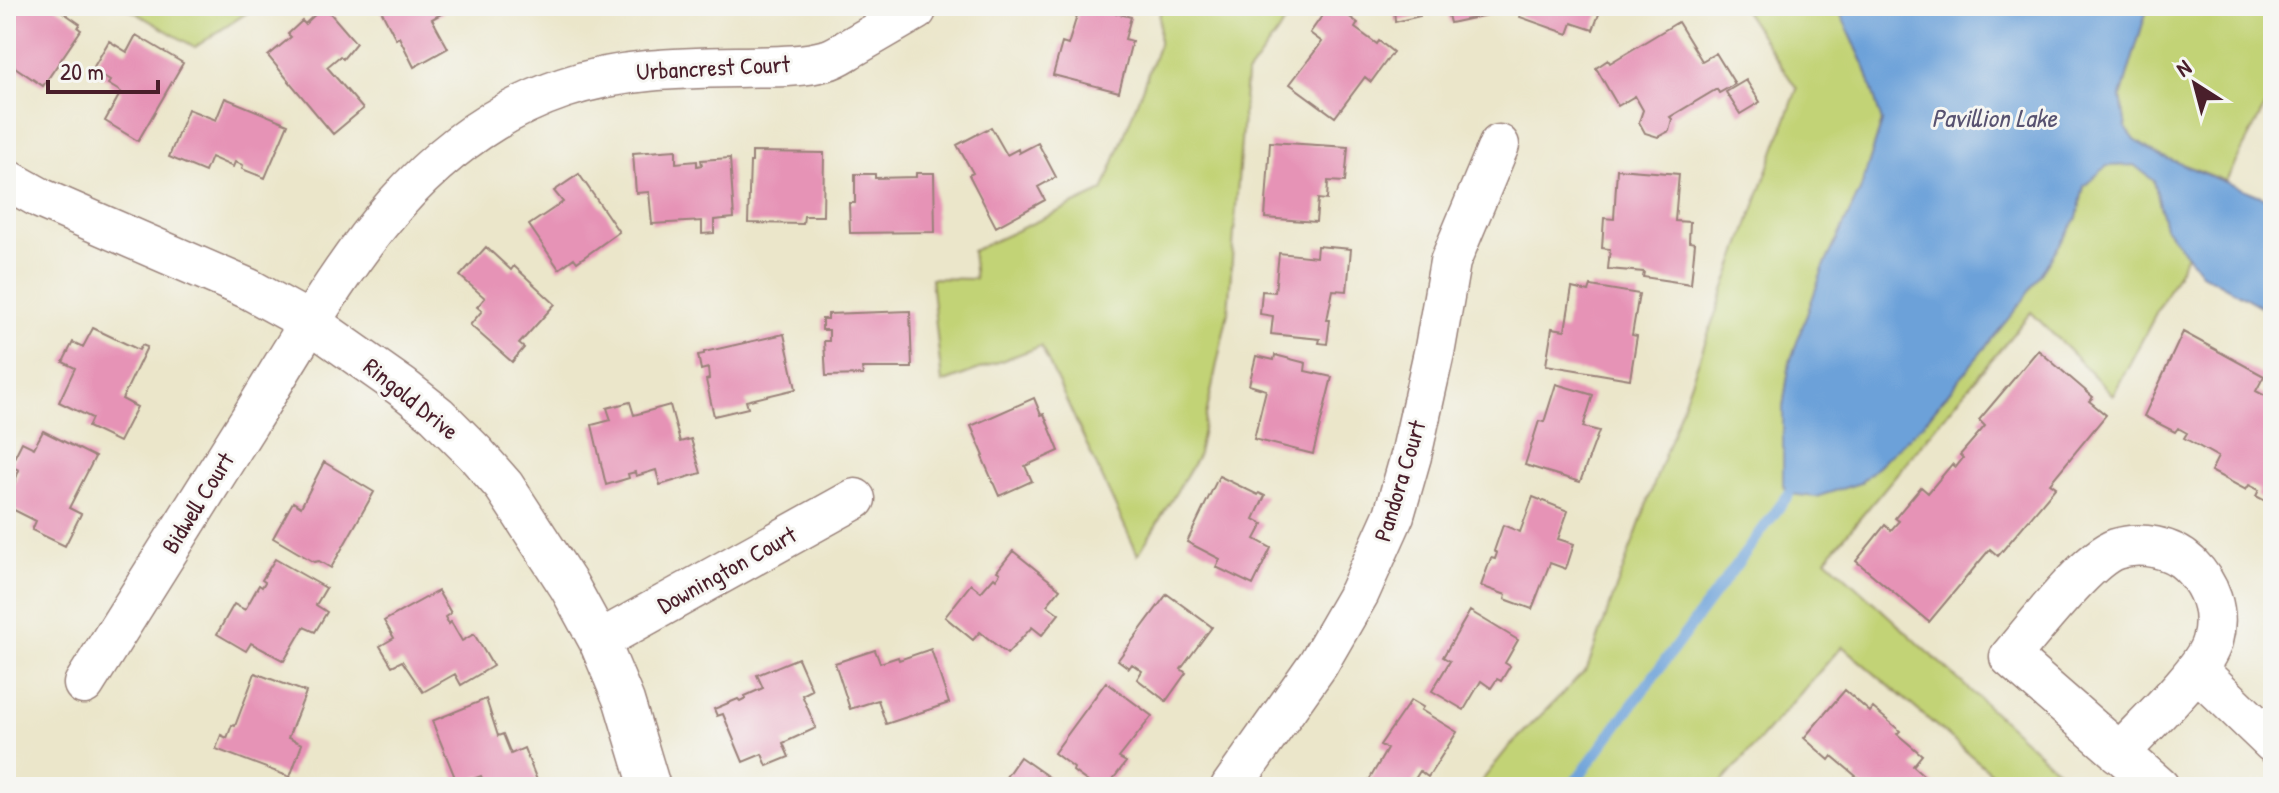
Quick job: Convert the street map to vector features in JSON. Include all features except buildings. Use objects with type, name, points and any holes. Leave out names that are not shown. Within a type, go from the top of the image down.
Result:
[{"type":"street","name":"Urbancrest Court","points":[[311,323],[370,233],[424,173],[490,122],[527,101],[619,73],[666,68],[785,66],[829,60],[916,10]]},
{"type":"street","name":"Pandora Court","points":[[1231,787],[1318,664],[1359,593],[1394,515],[1411,456],[1435,348],[1450,262],[1499,145]]},
{"type":"street","name":"Ringold Drive","points":[[6,179],[42,199],[249,289],[311,323],[437,415],[475,453],[512,499],[569,586],[599,641],[624,701],[650,787]]},
{"type":"street","name":"Bidwell Court","points":[[84,684],[311,323]]},
{"type":"street","name":"Downington Court","points":[[599,641],[855,499]]},
{"type":"street","points":[[2119,753],[2197,670],[2212,643],[2215,609],[2203,579],[2180,555],[2148,545],[2115,549],[2084,571],[2010,657],[2119,753],[2159,787]]},
{"type":"street","points":[[2197,670],[2273,743]]},
{"type":"green space","points":[[124,6],[257,6],[195,47]]},
{"type":"green space","points":[[1160,6],[1297,6],[1246,76],[1228,312],[1197,458],[1138,555],[1041,346],[942,383],[931,278],[975,279],[972,251],[1103,191],[1159,44]]},
{"type":"green space","points":[[1741,6],[1837,6],[1864,64],[1882,121],[1860,191],[1823,269],[1790,362],[1783,407],[1783,485],[2077,218],[2084,186],[2107,166],[2135,165],[2154,181],[2165,227],[2187,255],[2113,395],[2031,312],[1826,559],[2076,787],[2008,787],[1842,646],[1718,787],[1477,787],[1508,748],[1587,669],[1797,89]]},
{"type":"green space","points":[[2148,6],[2273,6],[2273,91],[2226,181],[2156,154],[2135,140],[2126,128],[2121,97]]},
{"type":"water","name":"Pavillion Lake","points":[[1837,6],[2148,6],[2121,97],[2126,128],[2135,140],[2156,154],[2273,201],[2273,313],[2201,273],[2165,227],[2154,181],[2134,165],[2107,166],[2084,186],[2077,218],[2022,302],[1923,424],[1860,483],[1816,497],[1789,494],[1783,485],[1783,407],[1790,362],[1823,269],[1860,191],[1882,122],[1864,64]]},
{"type":"waterway","points":[[1571,787],[1789,494]]}]
